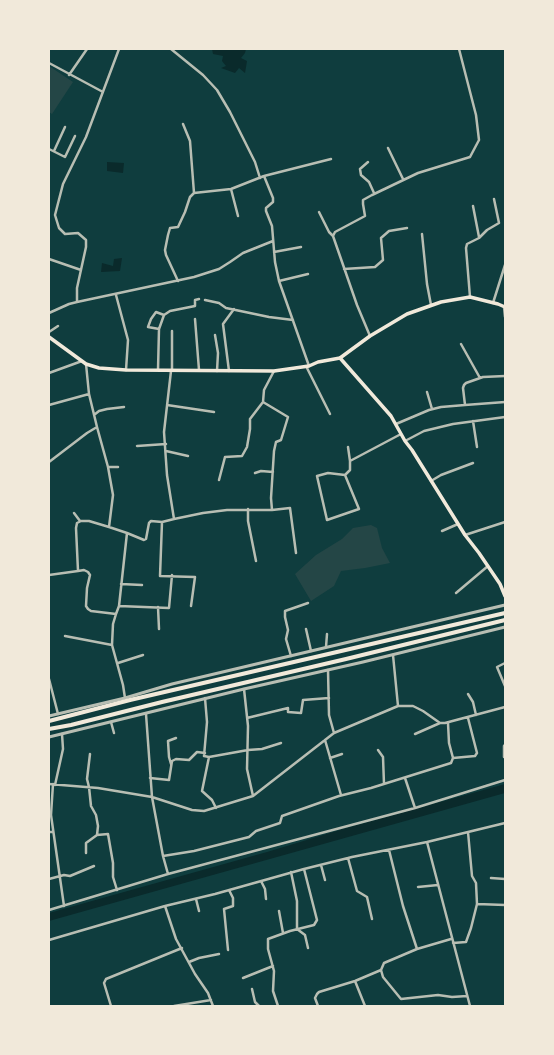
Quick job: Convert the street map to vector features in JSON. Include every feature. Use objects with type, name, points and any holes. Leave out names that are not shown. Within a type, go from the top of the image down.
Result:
[{"type":"highway","points":[[49,721],[130,700],[505,612]]},
{"type":"highway","points":[[49,729],[71,725],[505,620]]},
{"type":"main road","points":[[49,336],[86,364],[99,368],[172,371],[274,371],[308,366],[318,362],[340,358],[370,336],[407,314],[441,302],[470,298],[505,307]]},
{"type":"main road","points":[[340,358],[368,388],[391,416],[405,441],[465,535],[502,584],[505,596]]},
{"type":"street","points":[[69,75],[87,49]]},
{"type":"street","points":[[77,302],[77,288],[86,247],[86,240],[78,233],[65,234],[59,228],[55,215],[63,184],[86,137],[119,49]]},
{"type":"street","points":[[171,49],[203,75],[217,90],[230,112],[255,162],[260,178]]},
{"type":"street","points":[[333,236],[335,232],[365,216],[363,200],[374,193],[403,179],[438,166],[470,157],[478,140],[476,115],[459,49]]},
{"type":"street","points":[[49,63],[103,92]]},
{"type":"street","points":[[178,281],[166,255],[168,235],[170,228],[178,227],[190,197],[194,192],[190,141],[183,124]]},
{"type":"street","points":[[54,151],[65,127]]},
{"type":"street","points":[[49,149],[65,157],[75,136]]},
{"type":"street","points":[[388,148],[403,179]]},
{"type":"street","points":[[194,192],[232,189],[264,176],[331,159]]},
{"type":"street","points":[[368,162],[360,169],[361,175],[369,182],[374,193]]},
{"type":"street","points":[[264,176],[273,198],[273,202],[266,208],[266,211],[272,226],[274,262],[279,281],[308,366],[330,414]]},
{"type":"street","points":[[232,189],[238,216]]},
{"type":"street","points":[[470,298],[466,248],[467,244],[479,238],[487,230],[499,223],[494,199]]},
{"type":"street","points":[[472,206],[479,238]]},
{"type":"street","points":[[318,212],[329,232],[333,236],[344,270],[370,336]]},
{"type":"street","points":[[344,270],[375,266],[383,260],[381,238],[389,231],[407,228]]},
{"type":"street","points":[[422,234],[427,284],[431,305]]},
{"type":"street","points":[[49,313],[69,304],[178,281],[218,269],[242,253],[273,240]]},
{"type":"street","points":[[274,252],[301,247]]},
{"type":"street","points":[[49,259],[81,270]]},
{"type":"street","points":[[493,303],[505,265]]},
{"type":"street","points":[[279,281],[308,274]]},
{"type":"street","points":[[116,294],[128,340],[126,370]]},
{"type":"street","points":[[158,370],[159,330],[164,315],[170,311],[195,306],[195,300],[199,299]]},
{"type":"street","points":[[204,300],[219,303],[226,308],[293,320]]},
{"type":"street","points":[[505,307],[505,317]]},
{"type":"street","points":[[229,371],[224,324],[234,309]]},
{"type":"street","points":[[159,330],[148,327],[151,318],[156,312],[164,315]]},
{"type":"street","points":[[195,319],[199,371]]},
{"type":"street","points":[[49,332],[58,326]]},
{"type":"street","points":[[172,331],[172,371],[164,432],[167,475],[174,519]]},
{"type":"street","points":[[215,335],[218,353],[217,371]]},
{"type":"street","points":[[461,344],[480,378]]},
{"type":"street","points":[[49,373],[82,361]]},
{"type":"street","points":[[86,364],[89,394],[108,468],[113,495],[109,527]]},
{"type":"street","points":[[219,480],[225,457],[242,456],[247,447],[250,419],[263,402],[264,390],[274,371]]},
{"type":"street","points":[[465,405],[464,385],[480,378],[505,376]]},
{"type":"street","points":[[427,392],[432,409]]},
{"type":"street","points":[[49,405],[89,394]]},
{"type":"street","points":[[263,402],[288,417],[281,440],[275,444],[271,498],[272,510]]},
{"type":"street","points":[[396,424],[432,409],[505,402]]},
{"type":"street","points":[[167,406],[214,412]]},
{"type":"street","points":[[94,415],[99,411],[124,407]]},
{"type":"street","points":[[405,441],[424,431],[453,424],[505,417]]},
{"type":"street","points":[[473,421],[477,447]]},
{"type":"street","points":[[49,462],[97,427]]},
{"type":"street","points":[[350,461],[402,434]]},
{"type":"street","points":[[137,446],[166,444]]},
{"type":"street","points":[[345,475],[350,470],[348,447]]},
{"type":"street","points":[[166,451],[188,456]]},
{"type":"street","points":[[431,481],[441,475],[473,463]]},
{"type":"street","points":[[108,468],[118,467]]},
{"type":"street","points":[[255,473],[262,471],[273,472]]},
{"type":"street","points":[[328,473],[345,475],[359,509],[327,520],[316,476],[328,473]]},
{"type":"street","points":[[74,514],[80,521],[88,521],[109,527],[144,540],[146,539],[149,523],[151,521],[162,522],[203,513],[290,508],[296,553]]},
{"type":"street","points":[[248,510],[248,521],[256,561]]},
{"type":"street","points":[[78,571],[76,528],[77,523],[80,521]]},
{"type":"street","points":[[162,522],[160,576],[172,575],[195,577],[192,606]]},
{"type":"street","points":[[465,535],[505,522]]},
{"type":"street","points":[[442,531],[458,524]]},
{"type":"street","points":[[125,698],[118,663],[112,645],[113,624],[119,606],[127,533]]},
{"type":"street","points":[[456,593],[488,566]]},
{"type":"street","points":[[49,575],[84,570],[88,572],[90,575],[87,588],[86,606],[91,611],[116,614]]},
{"type":"street","points":[[119,606],[169,608],[172,575]]},
{"type":"street","points":[[121,584],[142,585]]},
{"type":"street","points":[[291,656],[286,639],[288,630],[285,611],[308,602]]},
{"type":"street","points":[[49,716],[125,698],[172,684],[505,605]]},
{"type":"street","points":[[158,607],[159,629]]},
{"type":"street","points":[[49,737],[146,714],[205,698],[393,655],[505,627]]},
{"type":"street","points":[[306,629],[311,651]]},
{"type":"street","points":[[326,647],[327,634]]},
{"type":"street","points":[[65,636],[112,645]]},
{"type":"street","points":[[118,663],[143,655]]},
{"type":"street","points":[[393,655],[398,706]]},
{"type":"street","points":[[505,663],[497,667],[505,686]]},
{"type":"street","points":[[328,669],[329,715],[334,733]]},
{"type":"street","points":[[49,679],[58,714]]},
{"type":"street","points":[[244,689],[247,718],[248,779],[253,796]]},
{"type":"street","points":[[468,694],[473,702],[476,715]]},
{"type":"street","points":[[205,698],[207,722],[204,756],[208,757],[262,749],[281,742]]},
{"type":"street","points":[[247,718],[288,708],[288,712],[302,713],[303,700],[329,698]]},
{"type":"street","points":[[52,784],[89,787],[152,797],[197,811],[204,811],[253,796],[334,733],[398,706],[413,706],[423,710],[440,723]]},
{"type":"street","points":[[415,734],[440,723],[448,723],[505,707]]},
{"type":"street","points":[[146,714],[152,797],[162,856],[168,874]]},
{"type":"street","points":[[453,758],[475,756],[477,753],[468,718]]},
{"type":"street","points":[[111,722],[114,733]]},
{"type":"street","points":[[162,856],[194,852],[249,837],[256,831],[280,823],[282,816],[341,795],[384,784],[451,763],[453,758],[449,743],[448,723]]},
{"type":"street","points":[[62,734],[63,749],[52,784],[50,808],[64,906]]},
{"type":"street","points":[[150,778],[169,780],[171,764],[169,758],[168,741],[176,738]]},
{"type":"street","points":[[325,740],[341,795]]},
{"type":"street","points":[[504,757],[505,745]]},
{"type":"street","points":[[378,750],[383,757],[384,784]]},
{"type":"street","points":[[171,764],[176,760],[189,760],[197,752],[205,753]]},
{"type":"street","points":[[90,754],[87,779],[91,806],[96,815],[98,826],[97,835]]},
{"type":"street","points":[[330,758],[342,754]]},
{"type":"street","points":[[208,757],[202,791],[212,800],[216,808]]},
{"type":"street","points":[[404,778],[415,808]]},
{"type":"street","points":[[49,910],[168,874],[415,808],[505,780]]},
{"type":"street","points":[[49,940],[165,906],[196,899],[291,872],[505,824]]},
{"type":"street","points":[[453,943],[466,942],[477,904],[476,883],[472,876],[468,832]]},
{"type":"street","points":[[86,853],[86,843],[97,835],[108,834],[113,863],[113,877],[117,890]]},
{"type":"street","points":[[427,842],[470,1006]]},
{"type":"street","points":[[389,850],[403,906],[417,949]]},
{"type":"street","points":[[348,858],[357,891],[367,897],[372,919]]},
{"type":"street","points":[[321,865],[325,880]]},
{"type":"street","points":[[49,879],[64,875],[70,876],[94,866]]},
{"type":"street","points":[[278,1006],[273,991],[273,966],[267,942],[270,938],[283,933],[314,925],[317,920],[304,869]]},
{"type":"street","points":[[291,872],[296,901],[297,929]]},
{"type":"street","points":[[491,878],[505,879]]},
{"type":"street","points":[[261,881],[265,889],[266,899]]},
{"type":"street","points":[[418,887],[438,885]]},
{"type":"street","points":[[228,950],[224,909],[233,906],[233,898],[229,890]]},
{"type":"street","points":[[196,899],[199,911]]},
{"type":"street","points":[[477,904],[505,905]]},
{"type":"street","points":[[165,906],[173,932],[195,974],[208,993],[213,1006]]},
{"type":"street","points":[[279,911],[283,933]]},
{"type":"street","points":[[297,929],[305,935],[308,948]]},
{"type":"street","points":[[452,939],[417,949],[384,963],[381,970],[383,977],[401,999],[438,995],[452,998],[467,996]]},
{"type":"street","points":[[110,1006],[104,983],[106,979],[182,948]]},
{"type":"street","points":[[189,962],[199,958],[219,954]]},
{"type":"street","points":[[243,978],[273,966]]},
{"type":"street","points":[[318,1006],[316,994],[319,992],[355,981],[381,970]]},
{"type":"street","points":[[355,981],[365,1006]]},
{"type":"street","points":[[252,989],[254,1002],[259,1006]]},
{"type":"street","points":[[174,1006],[211,1000]]},
{"type":"shaded area","points":[[212,49],[246,49],[241,58],[247,61],[245,73],[239,68],[235,73],[221,68],[226,66],[222,61],[223,56],[213,54]]},
{"type":"shaded area","points":[[49,66],[73,82],[52,114],[49,112]]},
{"type":"shaded area","points":[[107,162],[124,163],[123,173],[107,171]]},
{"type":"shaded area","points":[[122,258],[120,271],[101,272],[102,263],[113,266],[114,259]]},
{"type":"shaded area","points":[[371,525],[377,528],[382,548],[390,563],[341,571],[334,586],[311,601],[295,574],[316,555],[342,539],[353,528]]},
{"type":"shaded area","points":[[505,784],[505,793],[49,921],[49,913]]}]
